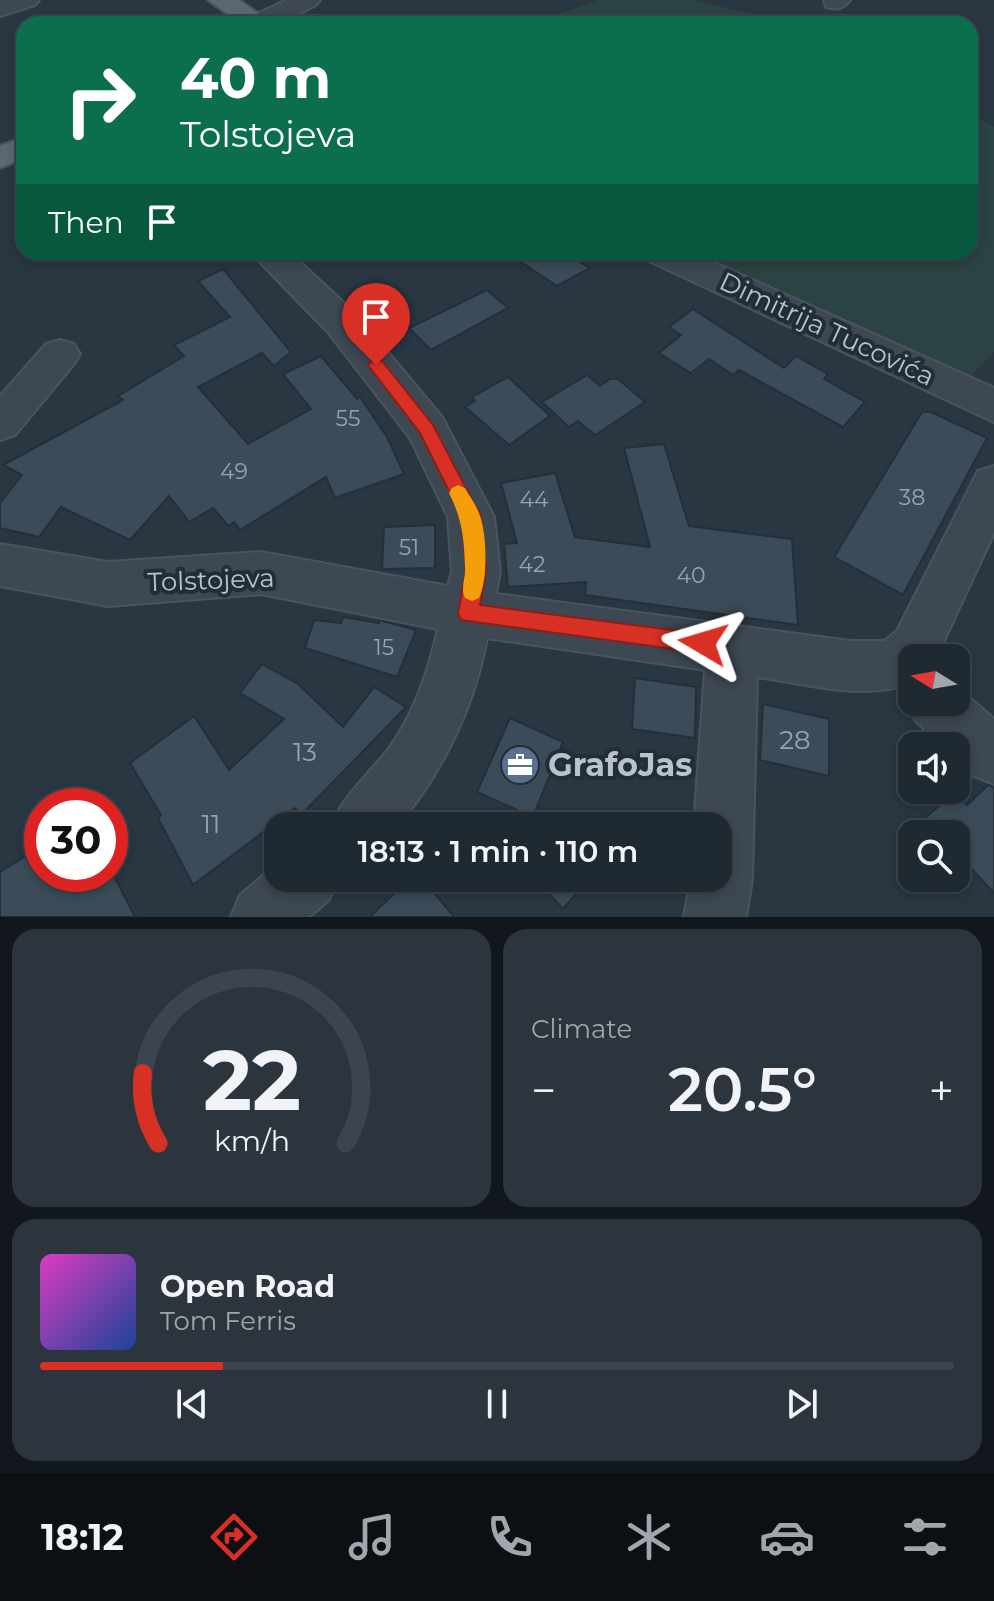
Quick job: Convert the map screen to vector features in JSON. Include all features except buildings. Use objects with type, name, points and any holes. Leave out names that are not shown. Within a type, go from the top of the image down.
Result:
[{"type":"main road","points":[[221,0],[246,16]]},
{"type":"street","points":[[0,8],[26,0]]},
{"type":"street","points":[[275,16],[307,0]]},
{"type":"street","points":[[276,260],[342,323],[427,429],[471,517],[476,571],[455,669],[438,714],[408,769],[372,812]]},
{"type":"street","name":"Dimitrija Tucovića","points":[[677,260],[994,406]]},
{"type":"street","points":[[0,424],[60,354]]},
{"type":"street","name":"Tolstojeva","points":[[917,644],[994,484]]},
{"type":"street","name":"Tolstojeva","points":[[0,565],[108,584],[261,573],[469,613],[732,647],[898,673]]},
{"type":"street","points":[[715,917],[721,880],[732,647]]},
{"type":"street","points":[[950,716],[994,756]]},
{"type":"street","points":[[262,917],[291,892]]},
{"type":"green space","points":[[598,0],[696,0],[758,16],[553,16]]},
{"type":"green space","points":[[978,119],[994,127],[994,351],[968,380],[705,260],[978,260]]},
{"type":"slow traffic","points":[[458,493],[471,517],[476,571],[472,592]]},
{"type":"place","name":"GrafoJas","points":[[520,765]]},
{"type":"route","points":[[376,365],[427,429],[471,517],[476,571],[469,613],[703,643]]}]
